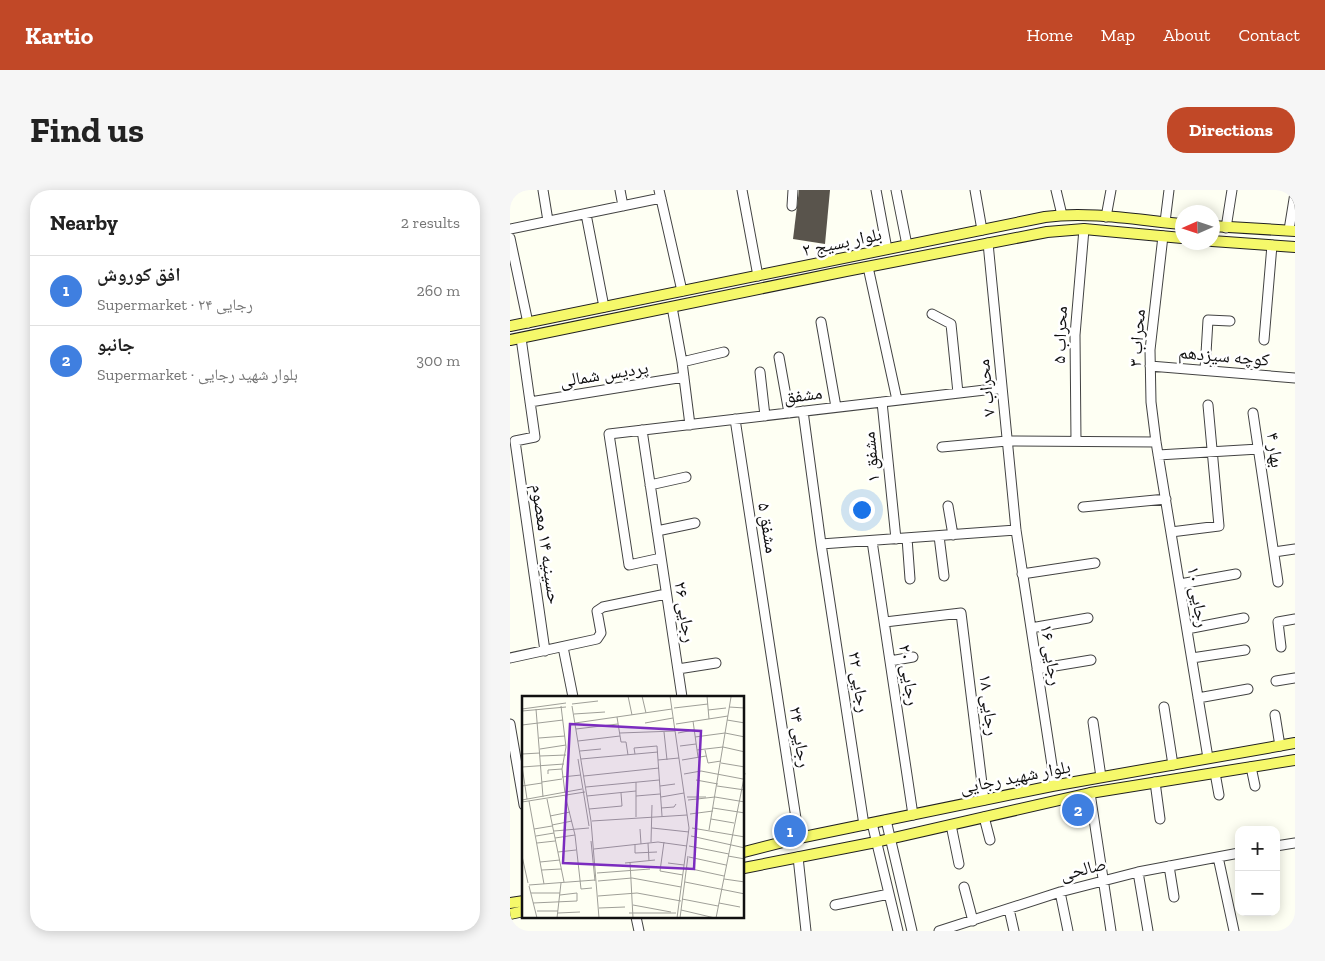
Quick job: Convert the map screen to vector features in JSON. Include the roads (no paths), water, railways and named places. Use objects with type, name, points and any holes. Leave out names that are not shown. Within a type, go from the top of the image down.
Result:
[{"type":"main road","name":"بلوار بسیج ۲","points":[[510,326],[1062,214],[1175,223]]},
{"type":"main road","points":[[1062,214],[1063,230]]},
{"type":"main road","points":[[1220,227],[1292,231]]},
{"type":"main road","name":"بلوار بسیج ۲","points":[[510,340],[868,266],[1063,230],[1175,237]]},
{"type":"main road","points":[[1220,242],[1295,247]]},
{"type":"main road","name":"بلوار شهید رجایی","points":[[745,852],[799,838],[1055,785],[1295,743]]},
{"type":"main road","name":"بلوار شهید رجایی","points":[[745,868],[876,842],[1090,793],[1295,760]]},
{"type":"street","points":[[543,190],[548,221]]},
{"type":"street","points":[[620,190],[623,206]]},
{"type":"street","points":[[742,190],[758,276]]},
{"type":"street","points":[[792,206],[793,190]]},
{"type":"street","points":[[876,190],[887,249]]},
{"type":"street","points":[[896,190],[907,244]]},
{"type":"street","points":[[975,190],[982,230]]},
{"type":"street","points":[[1056,190],[1062,214]]},
{"type":"street","points":[[1062,214],[1064,190]]},
{"type":"street","points":[[1106,217],[1110,190]]},
{"type":"street","points":[[1165,222],[1170,190]]},
{"type":"street","points":[[1226,228],[1232,190]]},
{"type":"street","points":[[1292,231],[1295,192]]},
{"type":"street","points":[[510,229],[623,206],[660,194],[682,291]]},
{"type":"street","points":[[586,214],[604,307]]},
{"type":"street","name":"محراب ۵","points":[[1076,441],[1075,335],[1084,230]]},
{"type":"street","name":"محراب ۳","points":[[1156,442],[1151,402],[1150,350],[1163,236]]},
{"type":"street","points":[[510,238],[528,323]]},
{"type":"street","name":"محراب ۷","points":[[988,243],[1016,530]]},
{"type":"street","points":[[1264,340],[1272,246]]},
{"type":"street","points":[[868,266],[897,400]]},
{"type":"street","points":[[702,287],[705,300]]},
{"type":"street","points":[[672,307],[682,362],[690,424]]},
{"type":"street","points":[[932,314],[951,324],[958,393]]},
{"type":"street","points":[[1205,370],[1208,320],[1230,322]]},
{"type":"street","points":[[821,322],[836,407]]},
{"type":"street","points":[[521,338],[530,402]]},
{"type":"street","points":[[682,362],[724,352]]},
{"type":"street","points":[[779,357],[789,413]]},
{"type":"street","name":"کوچه سیزدهم","points":[[1150,366],[1295,378]]},
{"type":"street","points":[[760,372],[765,416]]},
{"type":"street","name":"پردیس شمالی","points":[[530,402],[684,377]]},
{"type":"street","name":"مشفق","points":[[661,558],[629,565],[609,434],[1002,388]]},
{"type":"street","name":"حسینیه ۱۴ معصوم","points":[[530,402],[535,437],[515,441],[545,651]]},
{"type":"street","name":"مشفق ۱","points":[[882,402],[896,539]]},
{"type":"street","points":[[1171,532],[1219,526],[1208,405]]},
{"type":"street","name":"رجایی ۲۲","points":[[803,411],[821,544],[868,824],[876,842],[898,931]]},
{"type":"street","name":"بهار ۴","points":[[1253,413],[1278,582]]},
{"type":"street","name":"مشفق ۵","points":[[735,419],[768,641]]},
{"type":"street","name":"رجایی ۲۶","points":[[642,430],[682,696]]},
{"type":"street","points":[[942,446],[1007,441],[1156,442]]},
{"type":"street","name":"رجایی ۱۰","points":[[1156,442],[1208,758]]},
{"type":"street","points":[[1158,455],[1258,448]]},
{"type":"street","points":[[650,485],[686,477]]},
{"type":"street","points":[[1083,507],[1166,499]]},
{"type":"street","points":[[948,506],[953,535]]},
{"type":"street","points":[[657,531],[696,523]]},
{"type":"street","points":[[821,544],[1016,530]]},
{"type":"street","name":"رجایی ۱۶","points":[[1016,530],[1055,785]]},
{"type":"street","points":[[939,536],[944,576]]},
{"type":"street","points":[[907,538],[910,580]]},
{"type":"street","name":"رجایی ۲۰","points":[[872,540],[913,815]]},
{"type":"street","points":[[1274,552],[1295,549]]},
{"type":"street","points":[[1022,574],[1095,563]]},
{"type":"street","points":[[1180,584],[1236,574]]},
{"type":"street","points":[[510,658],[597,639],[601,633],[597,610],[666,594]]},
{"type":"street","name":"رجایی ۱۸","points":[[884,622],[961,613],[984,800]]},
{"type":"street","points":[[1031,628],[1088,618]]},
{"type":"street","points":[[1187,629],[1244,618]]},
{"type":"street","points":[[1281,647],[1278,622],[1295,619]]},
{"type":"street","name":"رجایی ۲۴","points":[[768,641],[799,838]]},
{"type":"street","points":[[563,647],[573,696]]},
{"type":"street","points":[[1192,658],[1245,650]]},
{"type":"street","points":[[890,661],[912,658]]},
{"type":"street","points":[[1037,669],[1091,660]]},
{"type":"street","points":[[678,669],[716,663]]},
{"type":"street","points":[[1276,681],[1295,678]]},
{"type":"street","points":[[1198,698],[1248,689]]},
{"type":"street","points":[[1164,707],[1173,764]]},
{"type":"street","points":[[1274,714],[1280,746]]},
{"type":"street","points":[[1093,722],[1101,777]]},
{"type":"street","points":[[510,724],[522,793]]},
{"type":"street","points":[[1251,767],[1254,786]]},
{"type":"street","points":[[1215,773],[1219,795]]},
{"type":"street","points":[[1156,782],[1160,819]]},
{"type":"street","points":[[1090,793],[1111,931]]},
{"type":"street","points":[[984,817],[990,840]]},
{"type":"street","points":[[886,820],[912,931]]},
{"type":"street","points":[[951,825],[958,864]]},
{"type":"street","points":[[1280,845],[1295,843]]},
{"type":"street","name":"صالحی","points":[[939,931],[1060,892],[1138,872],[1235,854]]},
{"type":"street","points":[[798,857],[806,930]]},
{"type":"street","points":[[1218,857],[1234,931]]},
{"type":"street","points":[[882,865],[888,860],[896,862]]},
{"type":"street","points":[[1169,866],[1174,897]]},
{"type":"street","points":[[1138,872],[1148,930]]},
{"type":"street","points":[[964,887],[973,921]]},
{"type":"street","points":[[1060,892],[1068,931]]},
{"type":"street","points":[[835,905],[889,894]]},
{"type":"street","points":[[1010,909],[1014,931]]},
{"type":"street","points":[[636,918],[639,931]]},
{"type":"place","name":"جانبو","points":[[1078,810]]},
{"type":"place","name":"افق کوروش","points":[[790,831]]}]
